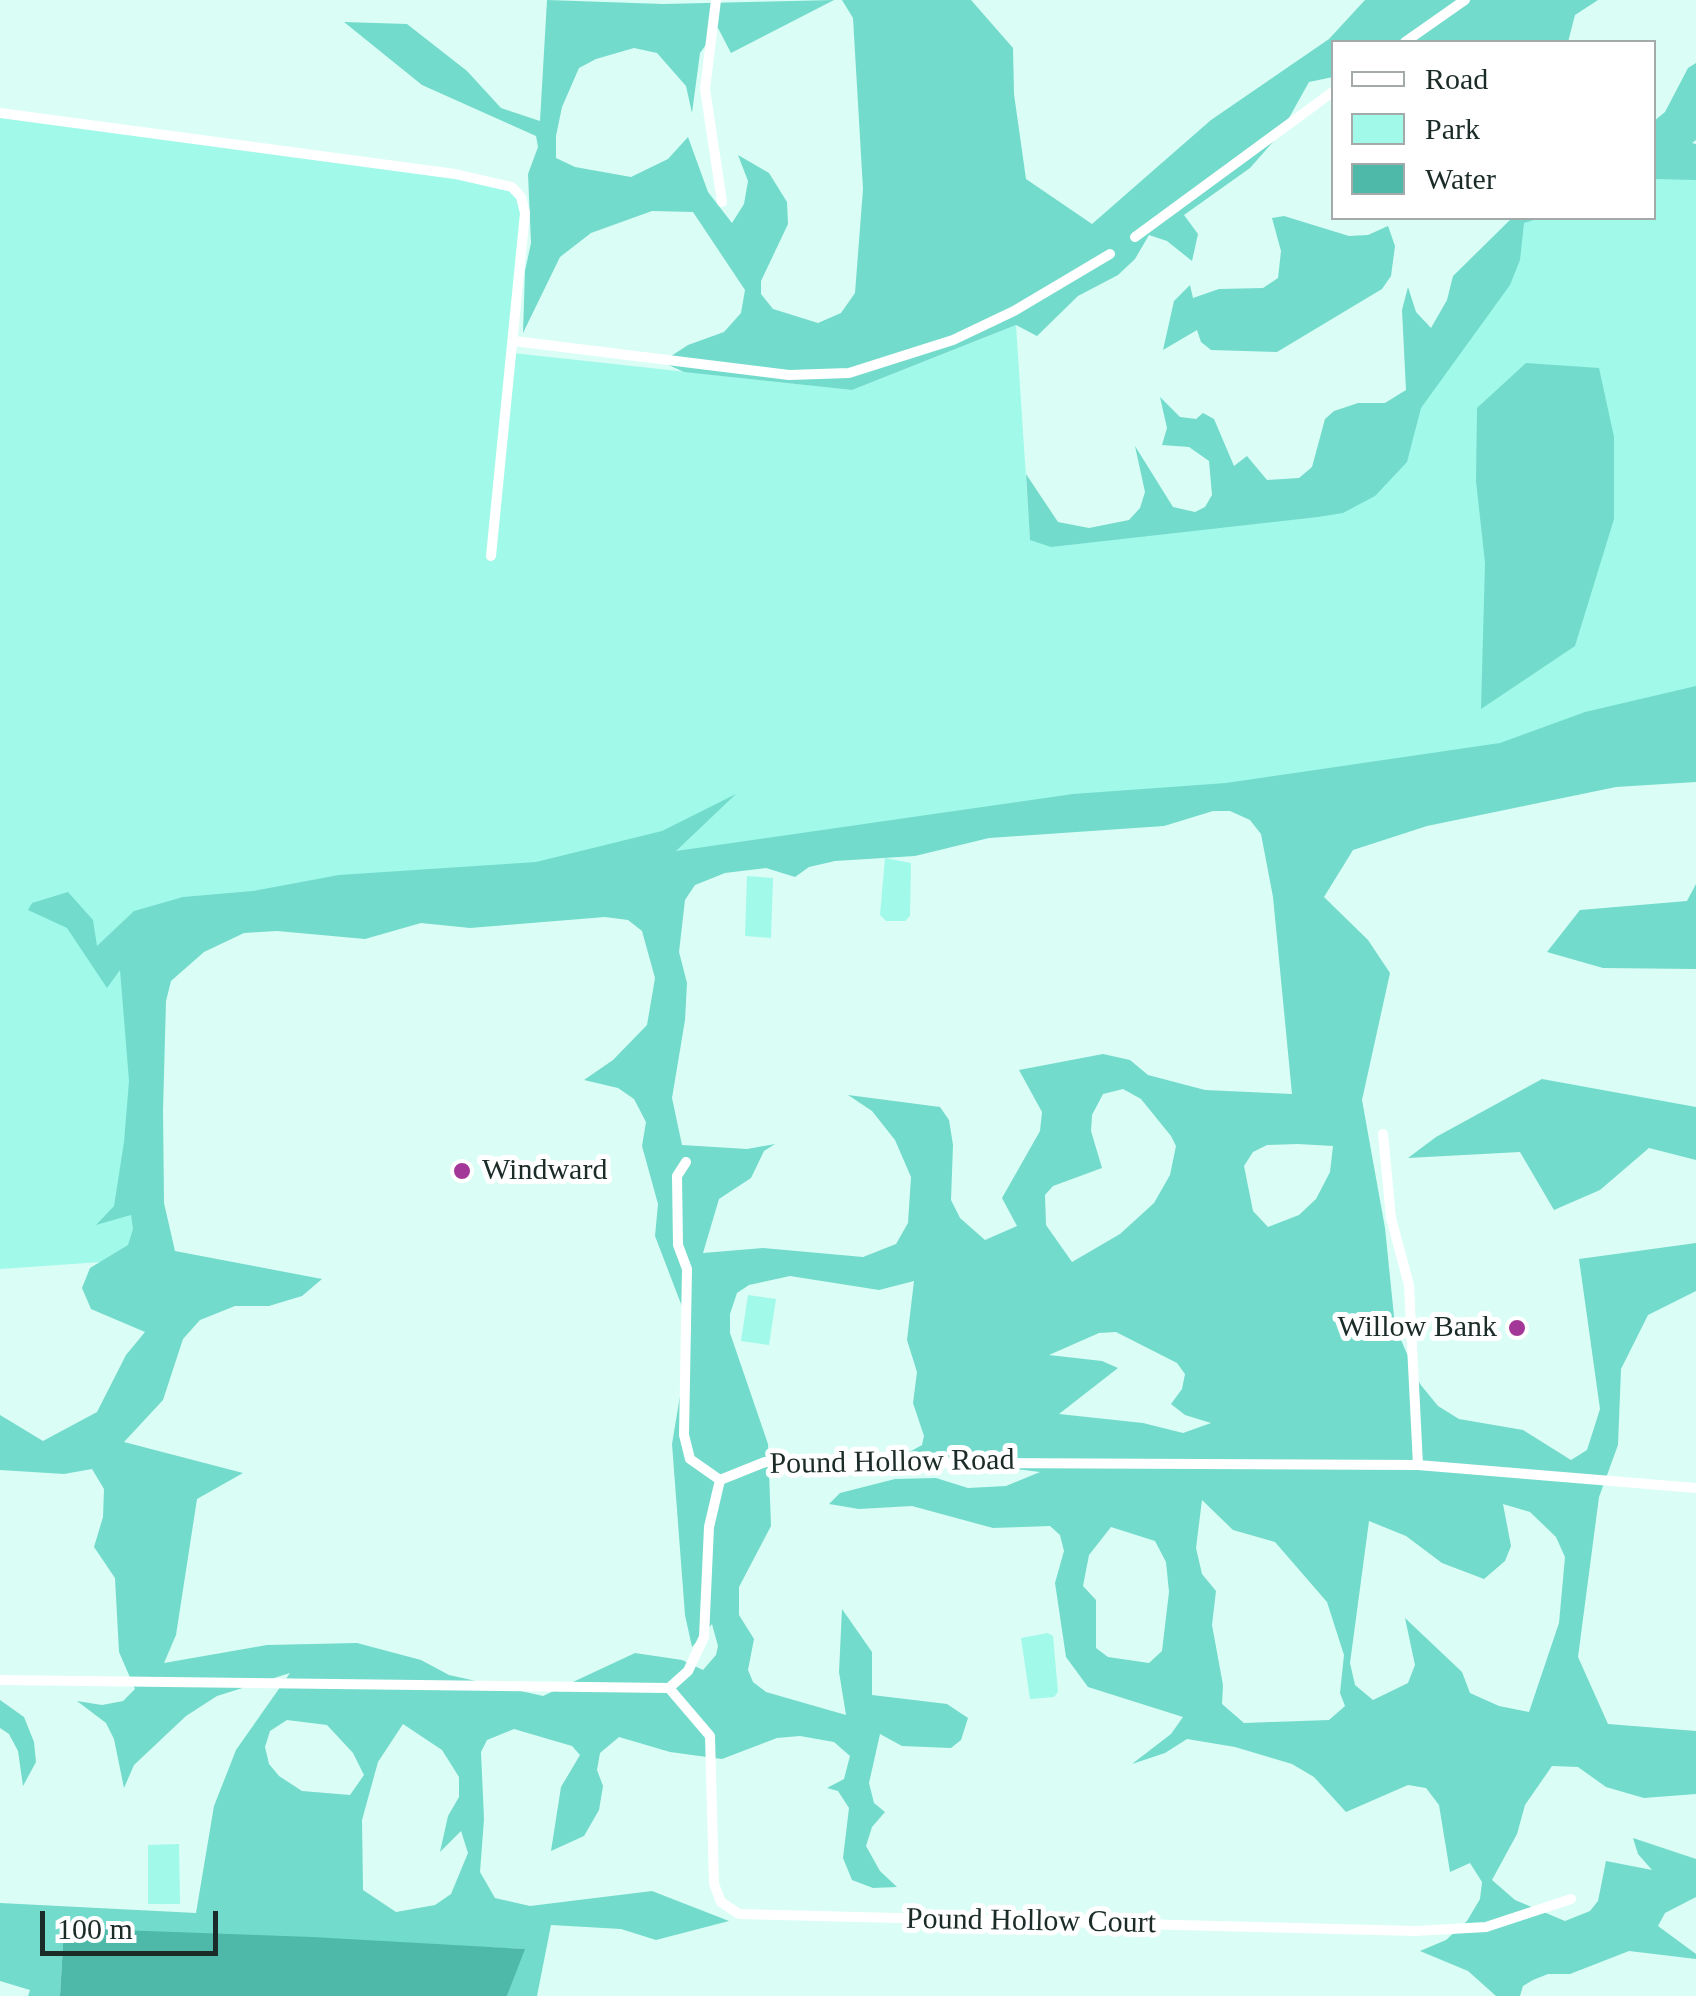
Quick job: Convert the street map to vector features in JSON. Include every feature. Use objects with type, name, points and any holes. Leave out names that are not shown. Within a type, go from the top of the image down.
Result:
[{"type":"street","points":[[716,0],[705,89],[722,202]]},
{"type":"street","points":[[1408,40],[1465,0]]},
{"type":"street","points":[[1135,238],[1331,93]]},
{"type":"street","points":[[0,113],[505,184],[521,196],[525,212],[492,556]]},
{"type":"street","points":[[514,341],[789,375],[849,373],[953,340],[1014,311],[1110,254]]},
{"type":"street","points":[[1383,1134],[1391,1218],[1409,1285],[1418,1465]]},
{"type":"street","points":[[0,1680],[670,1688],[688,1671],[704,1637],[708,1526],[720,1480],[690,1459],[684,1435],[687,1269],[678,1246],[677,1176],[686,1162]]},
{"type":"street","name":"Pound Hollow Road","points":[[720,1480],[748,1466],[785,1460],[1418,1465],[1696,1488]]},
{"type":"street","name":"Pound Hollow Court","points":[[670,1688],[710,1736],[714,1884],[721,1902],[740,1914],[1416,1931],[1486,1927],[1571,1899]]},
{"type":"green space","points":[[0,115],[455,177],[511,190],[522,205],[513,353],[852,390],[1016,325],[1030,539],[1337,504],[1511,220],[1656,220],[1656,159],[1696,159],[1696,718],[1389,780],[140,933],[159,1258],[0,1269]]},
{"type":"green space","points":[[885,858],[911,863],[910,916],[905,921],[886,921],[880,915]]},
{"type":"green space","points":[[747,876],[773,878],[771,938],[745,936]]},
{"type":"green space","points":[[748,1295],[776,1299],[769,1345],[741,1341]]},
{"type":"green space","points":[[1048,1633],[1053,1636],[1058,1692],[1054,1697],[1030,1699],[1021,1638]]},
{"type":"green space","points":[[179,1844],[180,1904],[148,1904],[148,1845]]},
{"type":"shaded area","points":[[547,0],[663,4],[834,0],[731,53],[718,28],[700,53],[692,113],[686,86],[657,53],[634,48],[596,59],[579,68],[562,107],[556,136],[556,158],[575,167],[631,177],[668,159],[688,137],[708,192],[732,223],[744,204],[748,181],[738,155],[769,173],[787,202],[788,224],[761,281],[761,294],[773,309],[818,323],[841,313],[855,293],[863,189],[853,18],[842,0],[971,0],[1013,48],[1014,94],[1026,179],[1092,224],[1211,120],[1329,39],[1365,0],[1598,0],[1575,15],[1569,40],[1331,40],[1331,77],[1309,82],[1280,134],[1250,168],[1184,215],[1198,234],[1192,261],[1167,241],[1149,235],[1135,259],[1118,275],[1078,296],[1037,336],[1016,325],[852,390],[684,372],[662,362],[688,345],[724,332],[741,313],[745,290],[693,212],[652,211],[591,233],[560,257],[523,333],[525,271],[531,243],[528,174],[538,147],[536,136],[422,85],[344,22],[407,24],[467,71],[501,108],[540,121]]},
{"type":"shaded area","points":[[1696,63],[1696,140],[1692,143],[1696,144],[1696,180],[1656,179],[1656,119],[1665,112],[1688,68]]},
{"type":"shaded area","points":[[1284,216],[1349,236],[1368,235],[1388,226],[1395,246],[1391,276],[1382,289],[1277,352],[1211,350],[1201,342],[1197,330],[1163,350],[1174,301],[1190,285],[1193,298],[1219,289],[1263,288],[1278,278],[1281,251],[1272,218]]},
{"type":"shaded area","points":[[1510,220],[1534,220],[1524,223],[1520,260],[1510,285],[1421,408],[1407,462],[1375,496],[1343,513],[1318,517],[1051,547],[1030,540],[1026,474],[1058,522],[1089,528],[1129,520],[1140,508],[1145,492],[1135,446],[1173,507],[1195,512],[1205,507],[1212,495],[1209,461],[1189,447],[1162,445],[1167,428],[1160,397],[1180,417],[1196,419],[1203,413],[1214,419],[1234,466],[1247,456],[1267,480],[1299,478],[1312,467],[1325,419],[1334,411],[1358,403],[1385,403],[1406,390],[1402,310],[1408,287],[1416,312],[1431,328],[1447,300],[1453,276]]},
{"type":"shaded area","points":[[1526,363],[1599,368],[1614,437],[1614,519],[1575,646],[1481,709],[1485,563],[1476,481],[1477,408]]},
{"type":"shaded area","points":[[1696,686],[1696,782],[1616,787],[1427,826],[1353,850],[1324,897],[1368,940],[1390,973],[1362,1100],[1385,1228],[1395,1326],[1420,1384],[1438,1406],[1459,1419],[1523,1430],[1571,1460],[1587,1450],[1600,1409],[1579,1259],[1696,1243],[1696,1291],[1648,1315],[1621,1369],[1618,1445],[1599,1497],[1578,1657],[1608,1724],[1696,1731],[1696,1794],[1644,1798],[1606,1787],[1578,1767],[1552,1766],[1525,1805],[1517,1834],[1492,1880],[1515,1900],[1565,1921],[1590,1911],[1598,1901],[1606,1861],[1652,1870],[1638,1854],[1633,1838],[1696,1859],[1696,1897],[1665,1913],[1658,1926],[1696,1954],[1696,1959],[1629,1951],[1570,1974],[1548,1974],[1533,1980],[1523,1986],[1520,1996],[1496,1996],[1468,1971],[1420,1951],[1446,1940],[1467,1921],[1480,1899],[1482,1882],[1470,1863],[1450,1872],[1439,1805],[1426,1788],[1408,1785],[1346,1812],[1314,1777],[1292,1764],[1235,1747],[1187,1739],[1165,1753],[1132,1764],[1171,1734],[1183,1717],[1088,1687],[1066,1657],[1055,1583],[1064,1551],[1060,1535],[1050,1526],[993,1528],[912,1506],[859,1509],[829,1504],[840,1493],[895,1479],[936,1478],[968,1488],[1006,1486],[1040,1472],[904,1455],[922,1445],[924,1436],[913,1403],[917,1372],[907,1340],[914,1281],[879,1290],[790,1276],[749,1285],[737,1293],[730,1314],[730,1333],[768,1444],[771,1526],[739,1587],[739,1615],[754,1639],[748,1670],[753,1682],[766,1692],[846,1715],[839,1672],[842,1609],[872,1652],[872,1695],[947,1704],[968,1718],[961,1740],[951,1748],[902,1746],[880,1734],[869,1783],[874,1803],[885,1812],[872,1827],[866,1846],[880,1871],[897,1887],[873,1888],[852,1880],[843,1858],[849,1808],[838,1791],[827,1788],[844,1779],[850,1756],[834,1742],[800,1736],[777,1738],[722,1759],[670,1752],[619,1737],[600,1753],[597,1770],[603,1786],[599,1810],[584,1836],[551,1851],[561,1787],[580,1755],[572,1746],[514,1729],[487,1740],[481,1752],[484,1819],[480,1872],[495,1898],[530,1906],[652,1891],[729,1921],[656,1940],[621,1929],[551,1925],[537,1996],[507,1996],[524,1949],[64,1928],[60,1996],[28,1996],[30,1990],[0,1981],[0,1903],[196,1913],[214,1806],[236,1750],[290,1673],[217,1696],[186,1716],[134,1765],[124,1788],[114,1739],[106,1723],[77,1701],[102,1705],[123,1701],[135,1689],[119,1652],[115,1578],[94,1547],[103,1517],[104,1489],[92,1469],[64,1474],[0,1470],[0,1415],[43,1441],[97,1412],[126,1355],[145,1332],[91,1309],[82,1288],[90,1268],[128,1245],[133,1229],[131,1215],[96,1225],[114,1206],[124,1142],[129,1081],[120,970],[107,988],[67,928],[28,910],[32,903],[68,892],[93,920],[97,946],[134,911],[183,897],[253,891],[339,875],[536,862],[662,831],[736,794],[676,851],[1073,794],[1226,783],[1500,743],[1585,712]],"holes":[[[1213,811],[1230,811],[1250,820],[1261,834],[1273,897],[1292,1094],[1205,1090],[1148,1075],[1130,1060],[1103,1054],[1019,1070],[1042,1112],[1040,1131],[1002,1198],[1017,1226],[985,1240],[960,1218],[951,1200],[953,1145],[949,1120],[940,1107],[848,1095],[872,1111],[895,1140],[911,1177],[908,1223],[896,1244],[863,1257],[763,1248],[703,1253],[719,1199],[751,1178],[764,1151],[775,1144],[747,1149],[682,1145],[672,1098],[687,983],[679,952],[685,900],[695,885],[725,873],[766,868],[795,877],[809,867],[835,861],[915,856],[989,838],[1164,826]],[[605,917],[628,920],[642,931],[655,978],[647,1025],[613,1060],[584,1080],[618,1088],[634,1099],[646,1122],[642,1146],[658,1204],[655,1236],[691,1330],[672,1444],[685,1615],[692,1647],[712,1624],[718,1646],[716,1655],[703,1670],[682,1660],[635,1653],[543,1696],[449,1675],[421,1660],[357,1643],[267,1645],[164,1663],[176,1635],[197,1499],[243,1473],[124,1442],[163,1400],[183,1339],[200,1320],[235,1306],[269,1306],[302,1296],[322,1279],[175,1251],[164,1203],[166,1001],[171,981],[204,952],[244,933],[277,931],[365,939],[421,923],[470,928]],[[1123,1089],[1141,1099],[1176,1146],[1170,1175],[1154,1203],[1120,1234],[1072,1262],[1046,1225],[1045,1195],[1053,1186],[1102,1168],[1091,1131],[1092,1115],[1103,1094]],[[1267,1145],[1333,1146],[1330,1172],[1316,1199],[1299,1215],[1268,1227],[1253,1211],[1244,1166],[1253,1152]],[[1116,1332],[1177,1363],[1185,1374],[1182,1389],[1171,1404],[1185,1415],[1211,1423],[1183,1433],[1143,1423],[1059,1414],[1118,1368],[1102,1361],[1049,1355],[1099,1333]],[[1202,1500],[1233,1530],[1275,1542],[1327,1602],[1344,1655],[1340,1693],[1345,1706],[1329,1720],[1244,1723],[1222,1704],[1223,1685],[1212,1625],[1216,1591],[1202,1574],[1196,1548]],[[1503,1504],[1530,1512],[1556,1537],[1565,1557],[1559,1623],[1529,1712],[1499,1706],[1470,1693],[1462,1672],[1405,1618],[1415,1665],[1408,1683],[1373,1700],[1355,1685],[1350,1663],[1369,1521],[1406,1536],[1442,1563],[1484,1579],[1505,1561],[1511,1546]],[[1111,1527],[1155,1541],[1166,1562],[1169,1592],[1162,1651],[1149,1663],[1108,1657],[1096,1648],[1096,1600],[1083,1586],[1089,1555]],[[287,1720],[327,1725],[353,1753],[364,1775],[350,1795],[302,1791],[269,1764],[265,1747],[270,1731]],[[403,1724],[442,1750],[459,1777],[459,1797],[448,1816],[440,1852],[461,1831],[468,1853],[451,1894],[435,1905],[396,1912],[363,1890],[362,1820],[378,1762]]]},
{"type":"shaded area","points":[[1696,884],[1696,969],[1603,968],[1547,952],[1580,910],[1687,901]]},
{"type":"shaded area","points":[[1542,1079],[1696,1107],[1696,1160],[1649,1148],[1600,1190],[1554,1210],[1520,1152],[1408,1158],[1436,1137]]},
{"type":"shaded area","points":[[0,1700],[24,1717],[34,1742],[36,1762],[23,1786],[18,1751],[9,1734],[0,1728]]},
{"type":"water","points":[[64,1928],[525,1949],[507,1996],[60,1996]]},
{"type":"place","name":"Windward","points":[[462,1171]]},
{"type":"place","name":"Willow Bank","points":[[1517,1328]]}]
